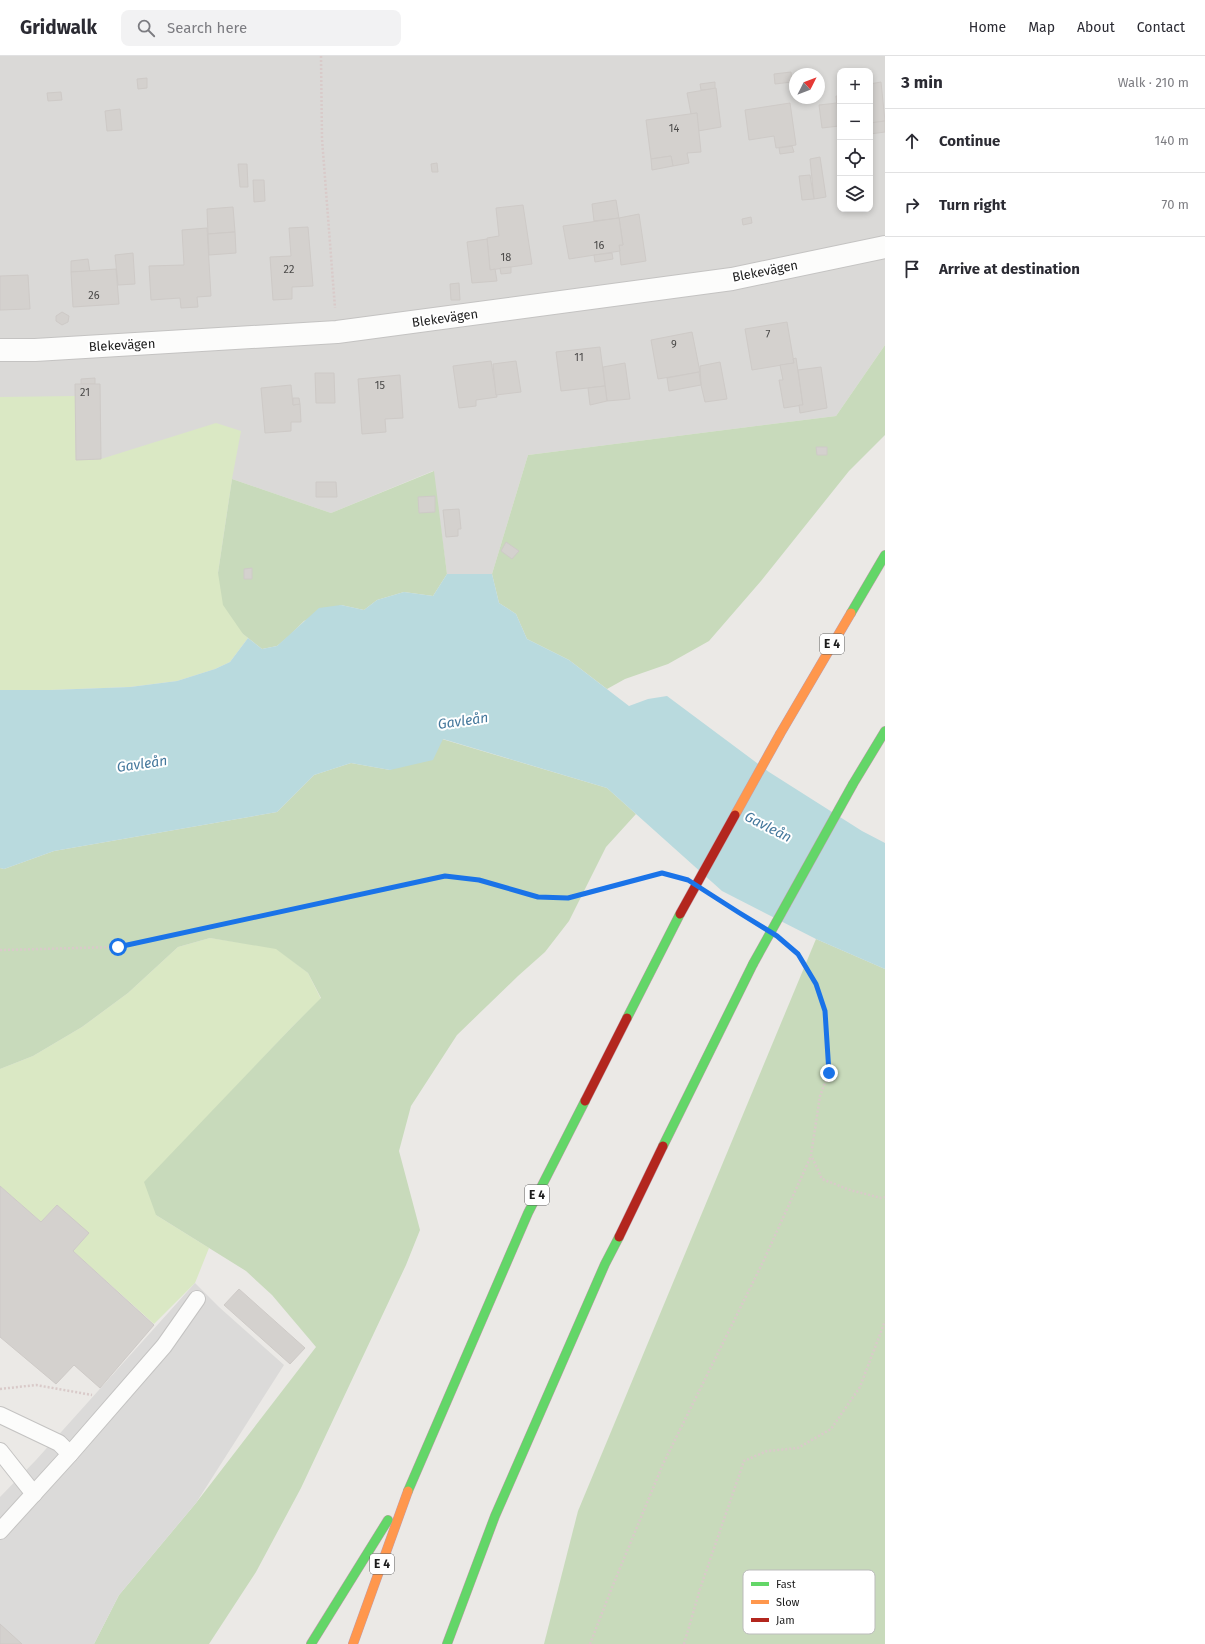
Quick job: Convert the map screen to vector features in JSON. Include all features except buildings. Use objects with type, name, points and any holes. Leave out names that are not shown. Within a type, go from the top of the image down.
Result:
[{"type":"highway","name":"E 4","points":[[353,1644],[411,1484],[528,1213],[680,914],[780,734],[885,555]]},
{"type":"highway","points":[[448,1644],[495,1516],[604,1264],[753,964],[853,784],[885,731]]},
{"type":"highway","points":[[311,1644],[411,1484]]},
{"type":"street","name":"Blekevägen","points":[[0,350],[35,350],[337,332],[732,279],[885,247]]},
{"type":"lane","points":[[0,1531],[70,1454],[164,1346],[197,1299]]},
{"type":"lane","points":[[0,1415],[59,1443],[70,1454]]},
{"type":"lane","points":[[0,1451],[34,1494]]},
{"type":"path","points":[[321,56],[322,139],[337,332]]},
{"type":"path","points":[[0,950],[118,947],[445,876],[479,880],[538,897],[568,898],[662,873],[675,876]]},
{"type":"path","points":[[713,896],[751,920]]},
{"type":"path","points":[[590,1644],[664,1464],[763,1262],[811,1155],[820,1096],[829,1073],[825,1011],[816,984],[798,954],[788,945]]},
{"type":"path","points":[[811,1155],[822,1179],[850,1190],[881,1198],[885,1197]]},
{"type":"path","points":[[684,1644],[700,1589],[744,1461],[767,1451],[798,1448],[831,1429],[860,1388],[885,1321]]},
{"type":"path","points":[[0,1389],[36,1385],[117,1399]]},
{"type":"shaded area","points":[[0,56],[885,56],[885,345],[836,416],[528,455],[492,574],[447,574],[433,471],[331,513],[232,479],[0,580]]},
{"type":"shaded area","points":[[195,1283],[219,1307],[284,1365],[196,1503],[119,1595],[94,1644],[0,1644],[0,1497],[36,1460]]},
{"type":"green space","points":[[885,345],[885,435],[849,471],[761,581],[709,641],[668,664],[625,679],[607,689],[569,660],[527,639],[516,614],[499,603],[492,574],[528,455],[836,416]]},
{"type":"green space","points":[[75,396],[76,460],[101,459],[216,423],[241,431],[232,479],[218,573],[243,634],[248,638],[230,662],[215,669],[177,681],[130,687],[0,690],[0,397]]},
{"type":"green space","points":[[434,471],[447,574],[433,596],[404,592],[377,600],[364,610],[341,605],[304,621],[277,646],[262,649],[243,634],[223,605],[218,573],[232,479],[331,513]]},
{"type":"green space","points":[[442,739],[607,788],[636,814],[606,847],[569,921],[545,952],[457,1035],[411,1106],[399,1151],[420,1230],[406,1265],[301,1488],[256,1572],[209,1644],[94,1644],[119,1595],[196,1503],[316,1347],[272,1295],[246,1271],[156,1215],[144,1182],[321,998],[308,973],[276,949],[210,938],[178,947],[128,993],[82,1027],[33,1056],[0,1069],[0,868],[4,869],[54,851],[277,812],[314,775],[351,763],[390,770]]},
{"type":"green space","points":[[210,938],[276,948],[308,973],[321,999],[292,1027],[195,1130],[156,1215],[209,1248],[195,1283],[154,1324],[73,1251],[88,1233],[57,1205],[41,1222],[0,1186],[0,1069],[33,1056],[82,1027],[128,993],[178,947]]},
{"type":"green space","points":[[816,939],[885,969],[885,1644],[544,1644],[578,1511]]},
{"type":"water","name":"Gavleån","points":[[447,574],[492,574],[499,603],[516,614],[527,639],[569,660],[629,706],[648,699],[667,696],[769,772],[862,831],[885,843],[885,969],[816,939],[722,891],[607,788],[443,739],[433,760],[390,770],[351,763],[314,775],[277,812],[54,851],[4,869],[0,868],[0,690],[130,687],[177,681],[215,669],[230,662],[248,638],[262,649],[277,646],[319,608],[341,605],[364,610],[377,600],[404,592],[433,596]]},
{"type":"traffic: fast","points":[[851,613],[885,555]]},
{"type":"traffic: fast","points":[[853,784],[885,731]]},
{"type":"traffic: fast","points":[[753,964],[853,784]]},
{"type":"traffic: fast","points":[[627,1018],[680,914]]},
{"type":"traffic: fast","points":[[663,1146],[753,964]]},
{"type":"traffic: fast","points":[[408,1491],[528,1213],[585,1101]]},
{"type":"traffic: fast","points":[[447,1644],[495,1516],[605,1264],[619,1237]]},
{"type":"traffic: fast","points":[[311,1644],[388,1520]]},
{"type":"traffic: slow","points":[[780,734],[851,613]]},
{"type":"traffic: slow","points":[[735,815],[780,734]]},
{"type":"traffic: slow","points":[[353,1644],[408,1491]]},
{"type":"traffic: jam","points":[[680,914],[735,815]]},
{"type":"traffic: jam","points":[[585,1101],[627,1018]]},
{"type":"traffic: jam","points":[[619,1237],[663,1146]]},
{"type":"route","points":[[118,947],[445,876],[479,880],[538,897],[568,898],[662,873],[688,880],[777,936],[798,954],[816,984],[825,1011],[829,1073]]}]
